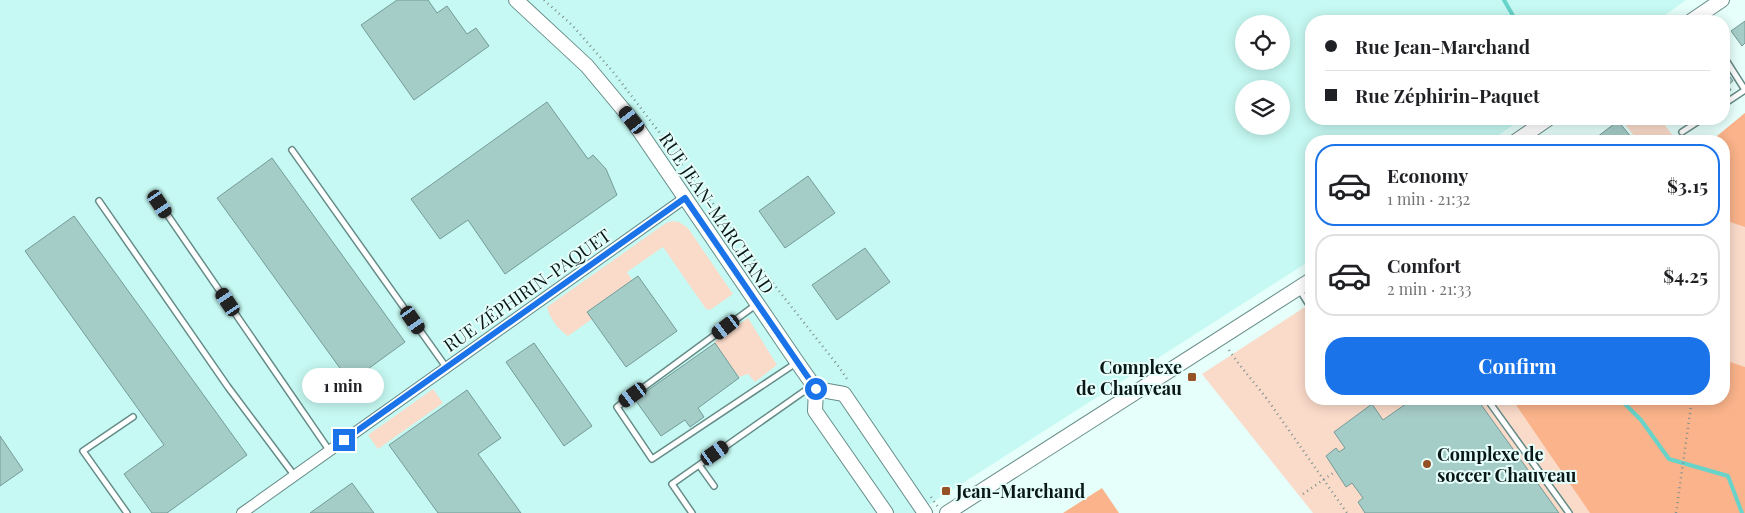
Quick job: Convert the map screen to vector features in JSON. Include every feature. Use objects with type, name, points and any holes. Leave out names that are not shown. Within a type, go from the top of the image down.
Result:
[{"type":"street","name":"RUE JEAN-MARCHAND","points":[[516,0],[587,66],[632,120],[815,387]]},
{"type":"street","points":[[1700,15],[1722,0]]},
{"type":"street","points":[[1525,135],[1539,125]]},
{"type":"street","name":"RUE ZÉPHIRIN-PAQUET","points":[[242,513],[685,198]]},
{"type":"street","points":[[947,513],[1305,284]]},
{"type":"street","points":[[886,513],[815,411],[815,387],[844,394],[925,513]]},
{"type":"lane","points":[[1730,66],[1745,90],[1730,100]]},
{"type":"lane","points":[[1682,132],[1693,125]]},
{"type":"lane","points":[[292,150],[446,367]]},
{"type":"lane","points":[[99,201],[228,387],[294,476]]},
{"type":"lane","points":[[160,204],[329,450]]},
{"type":"lane","points":[[1299,288],[1305,298]]},
{"type":"lane","points":[[757,304],[618,406],[652,459],[797,362]]},
{"type":"lane","points":[[692,513],[672,484],[815,387]]},
{"type":"lane","points":[[1491,405],[1569,513]]},
{"type":"lane","points":[[127,513],[83,450],[133,417]]},
{"type":"lane","points":[[699,465],[714,486]]},
{"type":"path","points":[[544,0],[572,25],[614,72],[695,184],[720,211],[752,258],[834,360],[854,389]]},
{"type":"path","points":[[1229,350],[1267,399],[1347,513]]},
{"type":"path","points":[[1676,513],[1691,405]]},
{"type":"path","points":[[1303,494],[1336,471]]},
{"type":"path","points":[[926,490],[943,513]]},
{"type":"shaded area","points":[[0,0],[1686,0],[1665,15],[1305,15],[1305,125],[1513,125],[1499,135],[1305,135],[1305,264],[916,513],[0,513]]},
{"type":"shaded area","points":[[1745,113],[1745,513],[1313,513],[1202,374],[1305,307],[1305,405],[1730,405],[1730,135],[1718,135]]},
{"type":"shaded area","points":[[1745,113],[1745,227],[1730,222],[1730,135],[1718,135]]},
{"type":"shaded area","points":[[1626,125],[1665,125],[1672,135],[1633,135]]},
{"type":"shaded area","points":[[672,221],[679,222],[688,228],[733,294],[710,310],[706,309],[663,247],[627,272],[632,280],[587,312],[592,319],[568,336],[558,327],[552,320],[547,307],[666,223]]},
{"type":"shaded area","points":[[748,318],[777,365],[755,382],[748,374],[739,377],[714,342]]},
{"type":"shaded area","points":[[1730,362],[1745,367],[1745,513],[1590,513],[1516,405],[1730,405]]},
{"type":"shaded area","points":[[433,389],[443,403],[378,449],[368,435]]},
{"type":"shaded area","points":[[1102,488],[1119,513],[1063,513]]},
{"type":"building","points":[[397,0],[428,0],[437,13],[447,6],[467,34],[476,28],[489,46],[414,100],[361,25]]},
{"type":"building","points":[[1745,21],[1745,43],[1742,46],[1731,31]]},
{"type":"building","points":[[547,102],[588,159],[593,155],[606,169],[617,195],[505,274],[468,220],[440,239],[411,199]]},
{"type":"building","points":[[1613,125],[1621,125],[1630,135],[1600,135]]},
{"type":"building","points":[[272,158],[405,342],[350,382],[217,198]]},
{"type":"building","points":[[808,176],[835,213],[785,248],[759,211]]},
{"type":"building","points":[[74,216],[247,455],[167,513],[152,513],[124,474],[164,445],[25,251]]},
{"type":"building","points":[[865,248],[890,282],[837,320],[812,285]]},
{"type":"building","points":[[638,276],[677,331],[626,367],[587,312]]},
{"type":"building","points":[[534,343],[592,426],[564,446],[506,362]]},
{"type":"building","points":[[715,343],[739,378],[698,408],[704,417],[690,427],[685,420],[661,436],[636,401],[637,398]]},
{"type":"building","points":[[467,390],[501,438],[478,454],[521,513],[438,513],[389,445]]},
{"type":"building","name":"Complexe de soccer Chauveau","points":[[1371,405],[1373,405],[1383,420],[1404,405],[1481,405],[1559,513],[1365,513],[1358,502],[1363,498],[1352,483],[1346,487],[1326,456],[1336,448],[1339,452],[1345,448],[1334,432]]},
{"type":"building","points":[[0,436],[23,470],[0,486]]},
{"type":"building","points":[[352,483],[374,513],[310,513]]},
{"type":"waterway","points":[[1504,0],[1513,15]]},
{"type":"waterway","points":[[1626,405],[1641,420],[1669,459],[1728,476],[1742,513]]},
{"type":"place","name":"Complexe de Chauveau","points":[[1192,377]]},
{"type":"place","name":"Complexe de soccer Chauveau","points":[[1427,464]]},
{"type":"place","name":"Jean-Marchand","points":[[946,491]]},
{"type":"route","points":[[344,440],[685,198],[816,389]]}]
